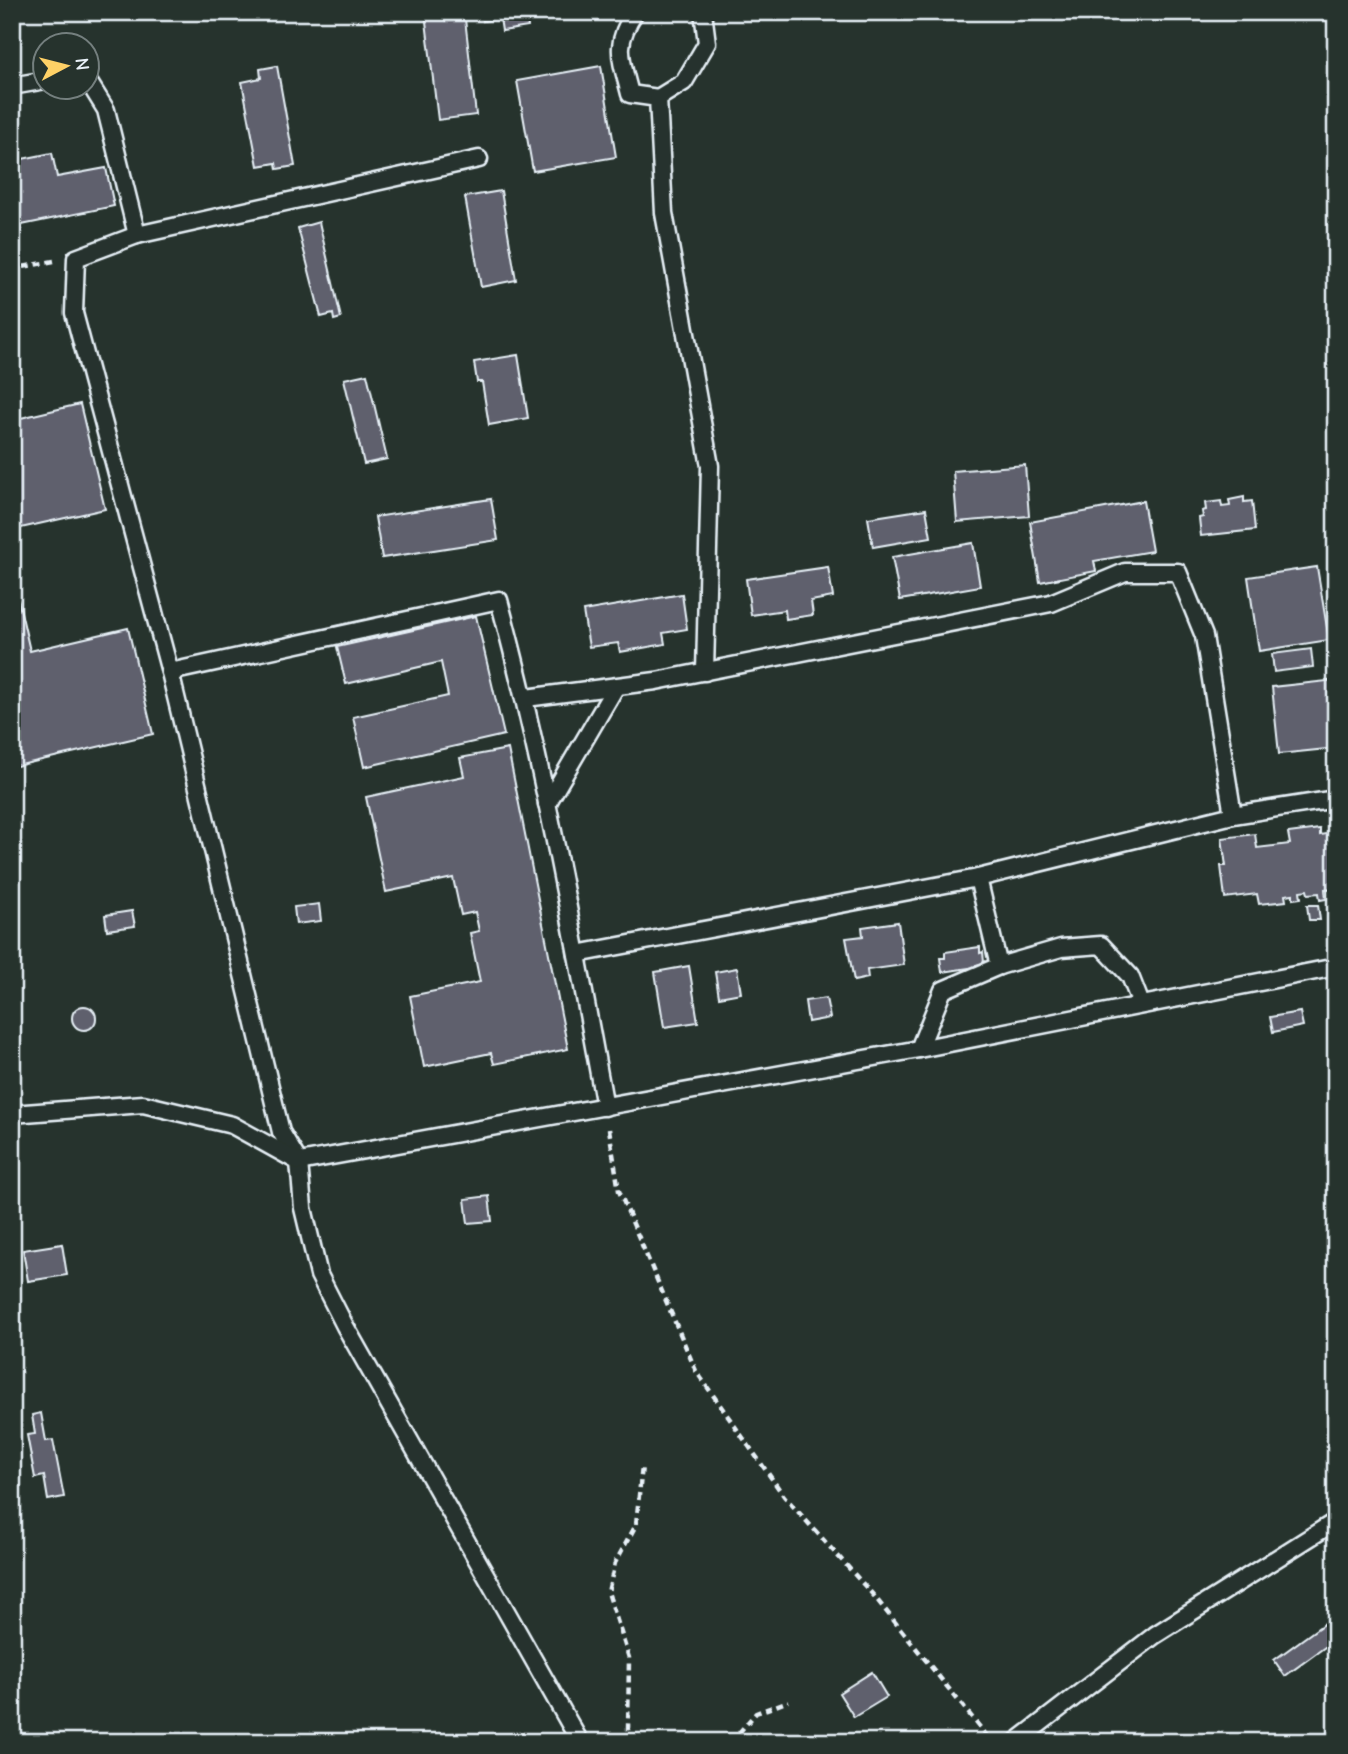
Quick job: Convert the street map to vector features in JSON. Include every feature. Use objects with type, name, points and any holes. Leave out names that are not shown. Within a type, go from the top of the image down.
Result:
[{"type":"lane","points":[[635,12],[624,29],[620,51],[630,93],[658,98],[684,82],[707,43],[703,12]]},
{"type":"lane","points":[[12,86],[32,82]]},
{"type":"lane","points":[[658,98],[664,213],[710,466],[705,672]]},
{"type":"lane","points":[[101,102],[106,110],[137,235]]},
{"type":"lane","points":[[480,159],[137,235],[76,258],[74,313],[170,672],[281,1132],[299,1162],[303,1208],[319,1275],[580,1742]]},
{"type":"lane","points":[[526,698],[615,688],[705,672],[1051,603],[1125,572],[1178,572],[1204,636],[1233,816]]},
{"type":"lane","points":[[170,672],[499,600],[526,698],[605,1107]]},
{"type":"lane","points":[[547,804],[615,688]]},
{"type":"lane","points":[[577,954],[978,878],[1233,816],[1336,799]]},
{"type":"lane","points":[[978,878],[999,966]]},
{"type":"lane","points":[[919,1049],[943,990],[999,966],[1061,948],[1101,946],[1130,976],[1141,1004]]},
{"type":"lane","points":[[12,1114],[143,1104],[232,1125],[299,1162],[919,1049],[1336,967]]},
{"type":"lane","points":[[1016,1742],[1155,1634],[1336,1521]]},
{"type":"path","points":[[12,269],[76,258]]},
{"type":"path","points":[[605,1107],[619,1191],[696,1371],[784,1496],[874,1596],[992,1742]]},
{"type":"path","points":[[631,1742],[628,1731],[629,1658],[608,1592],[615,1563],[636,1525],[642,1466]]},
{"type":"path","points":[[731,1742],[757,1713],[789,1700]]},
{"type":"building","points":[[445,12],[446,21],[465,19],[476,115],[438,120],[425,13]]},
{"type":"building","points":[[481,12],[526,12],[528,27],[502,31],[500,18],[483,21]]},
{"type":"building","points":[[277,66],[295,166],[277,169],[276,163],[258,166],[242,82],[261,78],[260,69]]},
{"type":"building","points":[[601,66],[616,157],[533,171],[517,81]]},
{"type":"building","points":[[52,153],[57,177],[106,168],[114,206],[12,227],[12,161]]},
{"type":"building","points":[[501,191],[516,280],[481,287],[465,197]]},
{"type":"building","points":[[319,222],[341,318],[334,320],[333,314],[321,317],[298,228]]},
{"type":"building","points":[[518,355],[528,418],[489,425],[482,382],[477,382],[474,362]]},
{"type":"building","points":[[367,374],[387,459],[364,464],[344,379]]},
{"type":"building","points":[[80,404],[105,509],[12,530],[12,420]]},
{"type":"building","points":[[1025,465],[1029,516],[957,522],[953,471]]},
{"type":"building","points":[[1244,497],[1244,502],[1252,501],[1255,530],[1201,536],[1199,518],[1203,517],[1202,511],[1206,510],[1205,503],[1221,501],[1222,507],[1230,506],[1229,500]]},
{"type":"building","points":[[491,499],[498,540],[382,558],[375,517]]},
{"type":"building","points":[[1143,501],[1152,551],[1094,561],[1096,571],[1040,582],[1030,522]]},
{"type":"building","points":[[926,509],[931,537],[873,547],[868,518]]},
{"type":"building","points":[[973,543],[980,586],[900,600],[892,557]]},
{"type":"building","points":[[828,567],[833,597],[811,601],[813,615],[786,619],[785,610],[751,615],[746,579]]},
{"type":"building","points":[[1317,567],[1329,640],[1259,651],[1248,577]]},
{"type":"building","points":[[12,573],[30,651],[128,628],[153,734],[12,767]]},
{"type":"building","points":[[682,594],[687,629],[663,633],[665,644],[620,652],[618,643],[589,647],[583,611]]},
{"type":"building","points":[[476,616],[504,735],[364,767],[353,717],[448,696],[441,662],[346,684],[337,647]]},
{"type":"building","points":[[1311,649],[1313,667],[1274,672],[1272,654]]},
{"type":"building","points":[[1336,680],[1336,748],[1279,754],[1272,687]]},
{"type":"building","points":[[508,749],[568,1049],[494,1064],[491,1053],[424,1067],[410,996],[480,982],[470,933],[479,931],[475,912],[461,915],[453,878],[386,892],[366,797],[464,776],[460,758]]},
{"type":"building","points":[[1320,829],[1320,835],[1333,833],[1336,851],[1336,888],[1325,889],[1326,899],[1320,900],[1319,893],[1308,894],[1307,890],[1300,891],[1301,898],[1293,899],[1293,894],[1285,895],[1286,901],[1259,904],[1257,894],[1225,898],[1221,866],[1226,866],[1222,838],[1255,834],[1257,848],[1290,844],[1288,833]]},
{"type":"building","points":[[319,904],[321,921],[296,924],[294,907]]},
{"type":"building","points":[[1307,905],[1318,905],[1320,920],[1309,920]]},
{"type":"building","points":[[132,911],[135,926],[107,930],[105,915]]},
{"type":"building","points":[[898,922],[904,965],[867,970],[868,978],[854,981],[846,938],[863,936],[862,927]]},
{"type":"building","points":[[980,947],[984,963],[976,967],[942,972],[940,958],[945,958],[945,952]]},
{"type":"building","points":[[689,966],[698,1022],[664,1027],[655,972]]},
{"type":"building","points":[[737,968],[741,993],[719,997],[715,972]]},
{"type":"building","points":[[826,998],[830,1018],[808,1022],[805,1001]]},
{"type":"building","points":[[84,1006],[93,1009],[96,1018],[93,1027],[84,1030],[75,1027],[72,1018],[75,1009]]},
{"type":"building","points":[[1300,1012],[1303,1026],[1273,1032],[1270,1017]]},
{"type":"building","points":[[489,1196],[492,1221],[468,1223],[465,1199]]},
{"type":"building","points":[[62,1244],[67,1275],[28,1281],[23,1250]]},
{"type":"building","points":[[41,1413],[46,1441],[53,1440],[64,1497],[48,1500],[44,1476],[35,1478],[27,1435],[35,1434],[32,1415]]},
{"type":"building","points":[[1336,1615],[1336,1639],[1285,1676],[1274,1660]]},
{"type":"building","points":[[872,1672],[887,1697],[854,1717],[839,1693]]}]
